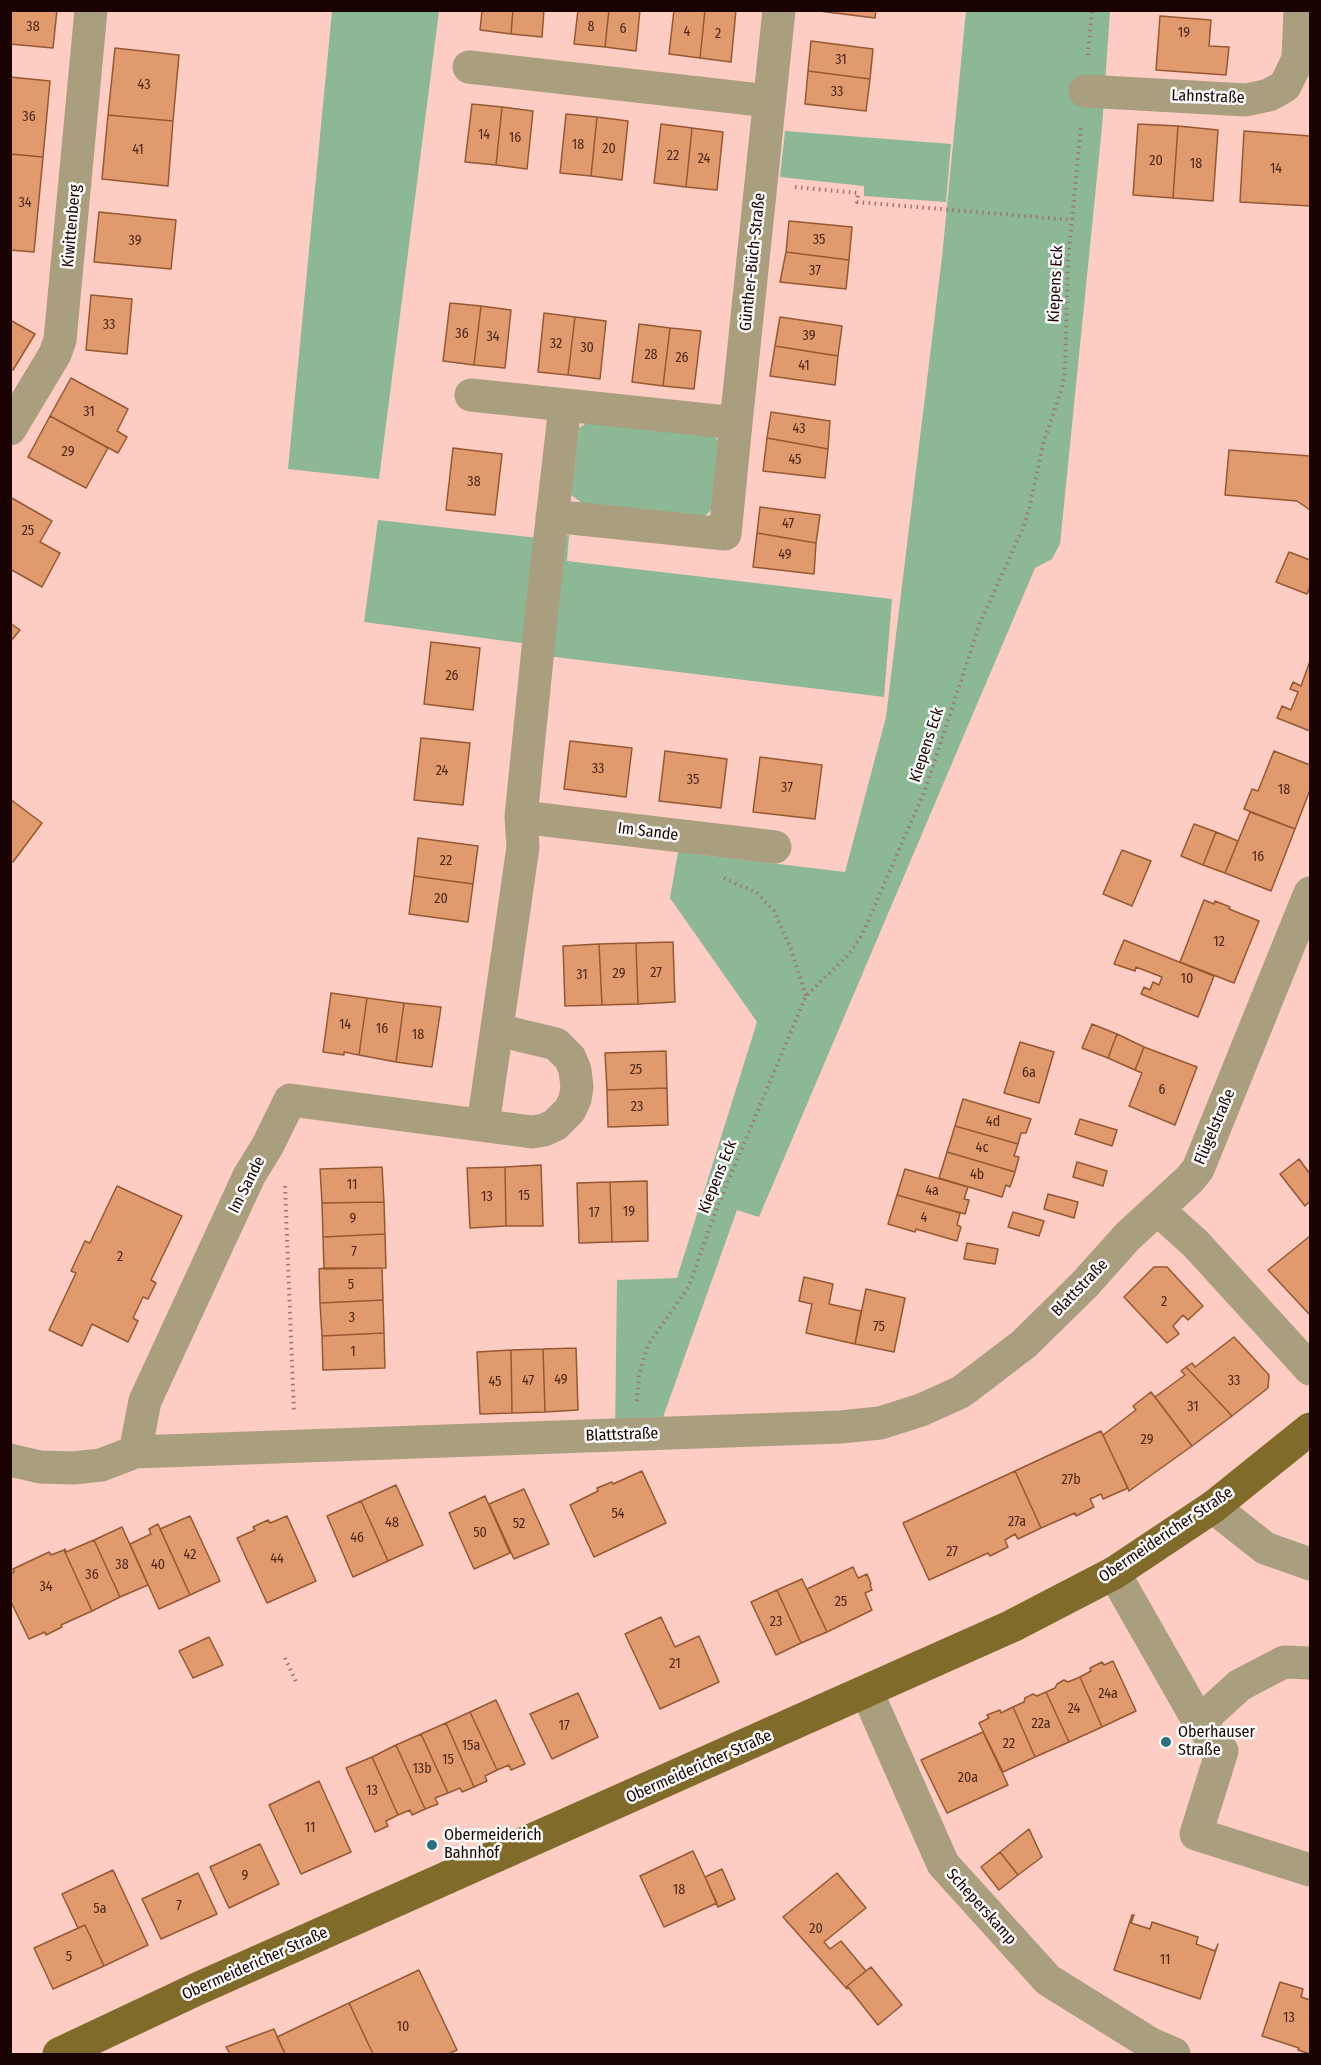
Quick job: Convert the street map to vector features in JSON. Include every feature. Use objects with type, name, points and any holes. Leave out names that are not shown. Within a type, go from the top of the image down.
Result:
[{"type":"main road","name":"Obermeidericher Straße","points":[[58,2055],[197,1989],[1012,1626],[1114,1573],[1213,1507],[1311,1429]]},
{"type":"street","name":"Kiwittenberg","points":[[10,429],[55,354],[60,340],[91,10]]},
{"type":"street","name":"Günther-Büch-Straße","points":[[552,516],[725,534],[779,10]]},
{"type":"street","name":"Lahnstraße","points":[[1085,91],[1246,100],[1269,95],[1285,87],[1298,59],[1300,10]]},
{"type":"street","points":[[469,68],[769,101]]},
{"type":"street","points":[[471,395],[736,423]]},
{"type":"street","points":[[483,1125],[523,847],[521,817],[565,406]]},
{"type":"street","name":"Im Sande","points":[[521,817],[775,847]]},
{"type":"street","name":"Flügelstraße","points":[[1157,1209],[1189,1180],[1205,1155],[1311,892]]},
{"type":"street","name":"Im Sande","points":[[135,1452],[145,1401],[249,1176],[268,1145],[290,1100],[532,1132],[555,1125],[570,1110],[575,1099],[577,1086],[575,1070],[570,1058],[556,1044],[498,1030]]},
{"type":"street","points":[[1157,1209],[1195,1243],[1311,1369]]},
{"type":"street","name":"Blattstraße","points":[[10,1460],[40,1467],[73,1468],[102,1465],[135,1452],[840,1427],[880,1422],[961,1392],[1024,1344],[1157,1209]]},
{"type":"street","points":[[1213,1507],[1265,1548],[1311,1564]]},
{"type":"street","points":[[1114,1573],[1199,1722],[1222,1751],[1196,1834],[1311,1870]]},
{"type":"street","points":[[1199,1722],[1240,1685],[1284,1662],[1311,1663]]},
{"type":"street","name":"Scheperskamp","points":[[867,1692],[943,1864],[1048,1980],[1151,2044],[1174,2055]]},
{"type":"path","name":"Kiepens Eck","points":[[640,1434],[637,1385],[648,1345],[689,1286],[716,1210],[806,996],[850,953],[863,933],[925,790],[980,623],[1029,510],[1043,444],[1062,388],[1065,370],[1068,260],[1092,10]]},
{"type":"path","points":[[761,184],[858,193],[857,202],[1072,220]]},
{"type":"path","points":[[719,876],[757,893],[774,910],[791,949],[806,996]]},
{"type":"path","points":[[268,1145],[285,1174],[294,1446]]},
{"type":"path","points":[[285,1658],[297,1684]]},
{"type":"green space","points":[[332,11],[439,11],[379,479],[288,469]]},
{"type":"green space","points":[[966,11],[1110,11],[1102,127],[1060,544],[1052,559],[1035,568],[759,1217],[737,1210],[657,1434],[615,1436],[617,1280],[677,1278],[757,1022],[670,898],[678,852],[845,872],[886,717],[942,257]]},
{"type":"green space","points":[[785,131],[951,144],[946,202],[864,196],[864,186],[780,177]]},
{"type":"green space","points":[[588,422],[715,436],[722,448],[715,506],[705,516],[582,503],[571,495],[579,428]]},
{"type":"green space","points":[[378,520],[538,538],[528,644],[364,622]]},
{"type":"green space","points":[[569,535],[567,561],[892,599],[884,697],[547,656],[559,536]]},
{"type":"building","points":[[10,10],[57,10],[53,48],[10,44]]},
{"type":"building","points":[[482,10],[513,10],[511,34],[480,30]]},
{"type":"building","points":[[513,10],[544,10],[542,37],[511,34]]},
{"type":"building","points":[[578,10],[609,10],[605,47],[574,44]]},
{"type":"building","points":[[609,10],[640,10],[636,51],[605,47]]},
{"type":"building","points":[[674,10],[705,10],[700,58],[669,54]]},
{"type":"building","points":[[705,10],[736,10],[731,62],[700,58]]},
{"type":"building","points":[[811,10],[876,10],[875,18]]},
{"type":"building","points":[[1160,16],[1211,20],[1209,46],[1229,47],[1226,75],[1156,70]]},
{"type":"building","points":[[811,41],[873,49],[870,79],[808,71]]},
{"type":"building","points":[[115,48],[179,55],[173,121],[108,115]]},
{"type":"building","points":[[808,71],[870,79],[866,111],[805,104]]},
{"type":"building","points":[[10,77],[50,81],[43,157],[10,154]]},
{"type":"building","points":[[472,104],[502,107],[496,165],[465,162]]},
{"type":"building","points":[[502,107],[533,111],[527,169],[496,165]]},
{"type":"building","points":[[566,114],[597,117],[591,176],[560,173]]},
{"type":"building","points":[[108,115],[173,121],[168,186],[102,179]]},
{"type":"building","points":[[597,117],[628,121],[622,180],[591,176]]},
{"type":"building","points":[[661,124],[692,128],[686,187],[654,183]]},
{"type":"building","points":[[1138,124],[1178,126],[1173,198],[1133,195]]},
{"type":"building","points":[[1178,126],[1218,130],[1213,201],[1173,198]]},
{"type":"building","points":[[692,128],[723,132],[717,190],[686,187]]},
{"type":"building","points":[[1244,131],[1310,136],[1310,206],[1240,202]]},
{"type":"building","points":[[10,154],[43,157],[34,252],[10,250]]},
{"type":"building","points":[[99,212],[176,220],[171,269],[94,262]]},
{"type":"building","points":[[789,221],[852,227],[849,260],[786,252]]},
{"type":"building","points":[[786,252],[849,260],[846,289],[780,282]]},
{"type":"building","points":[[91,295],[132,299],[127,354],[86,350]]},
{"type":"building","points":[[450,303],[481,306],[474,365],[443,361]]},
{"type":"building","points":[[481,306],[511,310],[505,368],[474,365]]},
{"type":"building","points":[[544,313],[575,317],[568,375],[538,372]]},
{"type":"building","points":[[575,317],[606,321],[600,379],[568,375]]},
{"type":"building","points":[[780,317],[842,326],[838,356],[775,346]]},
{"type":"building","points":[[10,320],[35,334],[13,370],[10,369]]},
{"type":"building","points":[[639,324],[670,328],[663,386],[632,382]]},
{"type":"building","points":[[670,328],[701,331],[694,389],[663,386]]},
{"type":"building","points":[[775,346],[838,356],[835,385],[770,376]]},
{"type":"building","points":[[71,378],[128,409],[117,431],[127,437],[118,453],[50,416]]},
{"type":"building","points":[[771,412],[830,421],[828,449],[767,438]]},
{"type":"building","points":[[50,416],[108,448],[86,488],[28,457]]},
{"type":"building","points":[[767,438],[828,449],[825,478],[763,471]]},
{"type":"building","points":[[453,448],[502,454],[495,515],[446,510]]},
{"type":"building","points":[[1229,450],[1310,456],[1310,510],[1297,501],[1225,495]]},
{"type":"building","points":[[10,497],[52,521],[40,542],[60,553],[42,587],[10,569]]},
{"type":"building","points":[[760,507],[820,515],[816,543],[757,533]]},
{"type":"building","points":[[757,533],[816,543],[814,574],[753,567]]},
{"type":"building","points":[[1289,552],[1310,560],[1310,587],[1307,594],[1276,582]]},
{"type":"building","points":[[10,623],[20,630],[10,642]]},
{"type":"building","points":[[431,642],[480,648],[473,710],[424,704]]},
{"type":"building","points":[[1310,661],[1310,731],[1277,718],[1282,706],[1291,710],[1298,692],[1290,689],[1293,682],[1301,686]]},
{"type":"building","points":[[421,738],[470,743],[463,805],[414,800]]},
{"type":"building","points":[[570,741],[632,748],[626,797],[564,789]]},
{"type":"building","points":[[665,751],[727,759],[721,808],[659,801]]},
{"type":"building","points":[[1274,751],[1310,765],[1310,790],[1295,829],[1244,809],[1252,789],[1258,791]]},
{"type":"building","points":[[760,757],[822,765],[815,819],[753,812]]},
{"type":"building","points":[[10,799],[42,823],[13,862],[10,860]]},
{"type":"building","points":[[1250,812],[1295,829],[1271,891],[1225,873]]},
{"type":"building","points":[[1194,824],[1216,832],[1203,865],[1181,856]]},
{"type":"building","points":[[1216,832],[1238,841],[1225,873],[1203,865]]},
{"type":"building","points":[[418,838],[478,846],[473,884],[414,876]]},
{"type":"building","points":[[1122,850],[1151,861],[1132,906],[1103,894]]},
{"type":"building","points":[[414,876],[473,884],[468,922],[409,914]]},
{"type":"building","points":[[1204,900],[1214,904],[1215,901],[1259,921],[1234,983],[1180,962]]},
{"type":"building","points":[[1124,940],[1214,976],[1198,1017],[1141,994],[1144,987],[1150,990],[1153,982],[1159,985],[1162,977],[1136,967],[1135,971],[1114,964]]},
{"type":"building","points":[[673,942],[675,1002],[638,1004],[636,943]]},
{"type":"building","points":[[636,943],[638,1004],[602,1005],[599,944]]},
{"type":"building","points":[[599,944],[602,1005],[565,1006],[563,946]]},
{"type":"building","points":[[331,993],[367,998],[359,1055],[323,1052]]},
{"type":"building","points":[[367,998],[404,1003],[396,1062],[359,1055]]},
{"type":"building","points":[[404,1003],[441,1007],[432,1067],[396,1062]]},
{"type":"building","points":[[1092,1024],[1117,1034],[1108,1058],[1082,1048]]},
{"type":"building","points":[[1117,1034],[1144,1047],[1135,1070],[1108,1058]]},
{"type":"building","points":[[1020,1042],[1054,1052],[1039,1103],[1004,1093]]},
{"type":"building","points":[[1144,1047],[1197,1067],[1175,1125],[1129,1106],[1142,1073],[1135,1070]]},
{"type":"building","points":[[666,1051],[667,1088],[607,1090],[605,1053]]},
{"type":"building","points":[[667,1088],[668,1125],[608,1127],[607,1090]]},
{"type":"building","points":[[963,1099],[1031,1119],[1026,1133],[1021,1133],[1018,1144],[955,1126]]},
{"type":"building","points":[[1080,1119],[1117,1130],[1112,1146],[1075,1134]]},
{"type":"building","points":[[955,1126],[1018,1144],[1014,1156],[1019,1157],[1015,1172],[947,1152]]},
{"type":"building","points":[[947,1152],[1015,1172],[1010,1187],[1006,1185],[1002,1197],[939,1178]]},
{"type":"building","points":[[1299,1159],[1310,1174],[1310,1201],[1305,1206],[1280,1174]]},
{"type":"building","points":[[1077,1162],[1107,1171],[1103,1186],[1073,1177]]},
{"type":"building","points":[[541,1165],[543,1226],[506,1226],[505,1167]]},
{"type":"building","points":[[382,1167],[384,1202],[322,1203],[320,1169]]},
{"type":"building","points":[[505,1167],[506,1226],[470,1228],[467,1168]]},
{"type":"building","points":[[905,1169],[968,1187],[964,1199],[969,1200],[965,1214],[897,1195]]},
{"type":"building","points":[[647,1181],[648,1241],[612,1242],[610,1182]]},
{"type":"building","points":[[610,1182],[612,1242],[579,1243],[577,1183]]},
{"type":"building","points":[[117,1186],[182,1216],[151,1280],[156,1283],[148,1299],[143,1297],[133,1318],[138,1321],[128,1342],[92,1324],[82,1346],[49,1330],[76,1273],[71,1271],[85,1241],[90,1243]]},
{"type":"building","points":[[1048,1194],[1078,1202],[1074,1218],[1044,1209]]},
{"type":"building","points":[[897,1195],[960,1213],[957,1225],[961,1227],[957,1241],[916,1229],[915,1232],[888,1224]]},
{"type":"building","points":[[384,1202],[385,1234],[323,1237],[322,1203]]},
{"type":"building","points":[[1013,1212],[1044,1221],[1039,1236],[1008,1227]]},
{"type":"building","points":[[385,1234],[386,1268],[324,1269],[323,1237]]},
{"type":"building","points":[[1310,1236],[1310,1315],[1268,1270]]},
{"type":"building","points":[[967,1243],[998,1249],[995,1264],[964,1259]]},
{"type":"building","points":[[1154,1267],[1167,1267],[1203,1306],[1188,1320],[1183,1315],[1173,1326],[1179,1334],[1167,1343],[1124,1297]]},
{"type":"building","points":[[382,1268],[383,1300],[320,1303],[319,1269]]},
{"type":"building","points":[[804,1277],[833,1284],[829,1304],[861,1311],[855,1344],[806,1333],[812,1304],[799,1301]]},
{"type":"building","points":[[866,1289],[905,1298],[894,1352],[855,1344]]},
{"type":"building","points":[[383,1300],[384,1333],[322,1336],[320,1303]]},
{"type":"building","points":[[384,1333],[385,1368],[323,1370],[322,1336]]},
{"type":"building","points":[[1234,1337],[1269,1375],[1268,1388],[1232,1416],[1186,1367],[1192,1363],[1195,1367]]},
{"type":"building","points":[[576,1348],[578,1410],[545,1412],[543,1349]]},
{"type":"building","points":[[543,1349],[545,1412],[512,1413],[511,1350]]},
{"type":"building","points":[[511,1350],[512,1413],[480,1414],[477,1352]]},
{"type":"building","points":[[1186,1367],[1232,1416],[1192,1446],[1155,1397],[1185,1375],[1181,1371]]},
{"type":"building","points":[[1151,1392],[1192,1446],[1129,1491],[1103,1435],[1136,1410],[1133,1406]]},
{"type":"building","points":[[1101,1431],[1128,1488],[1103,1499],[1101,1494],[1090,1499],[1094,1507],[1041,1528],[1015,1471]]},
{"type":"building","points":[[642,1471],[666,1523],[594,1557],[570,1505],[598,1491],[597,1488],[612,1482],[613,1484]]},
{"type":"building","points":[[1015,1471],[1041,1528],[1018,1539],[1015,1534],[1005,1540],[1008,1547],[990,1556],[988,1553],[929,1580],[903,1523]]},
{"type":"building","points":[[396,1485],[423,1545],[388,1561],[361,1501]]},
{"type":"building","points":[[524,1489],[549,1544],[514,1559],[489,1504]]},
{"type":"building","points":[[485,1496],[510,1553],[474,1569],[449,1513]]},
{"type":"building","points":[[361,1501],[388,1561],[353,1577],[327,1516]]},
{"type":"building","points":[[190,1516],[220,1581],[190,1595],[160,1529]]},
{"type":"building","points":[[287,1516],[316,1581],[267,1603],[237,1538],[255,1530],[253,1527],[268,1520],[270,1523]]},
{"type":"building","points":[[158,1524],[190,1595],[159,1609],[130,1544],[151,1534],[149,1529]]},
{"type":"building","points":[[122,1527],[148,1585],[120,1597],[94,1540]]},
{"type":"building","points":[[94,1540],[120,1597],[92,1611],[64,1550],[66,1552]]},
{"type":"building","points":[[64,1550],[92,1611],[61,1625],[62,1627],[46,1635],[45,1632],[29,1639],[10,1600],[10,1574],[14,1572],[13,1569],[49,1552],[51,1555]]},
{"type":"building","points":[[853,1567],[858,1578],[867,1574],[872,1590],[865,1593],[872,1610],[827,1632],[807,1589]]},
{"type":"building","points":[[802,1579],[827,1632],[801,1643],[777,1590]]},
{"type":"building","points":[[777,1590],[801,1643],[776,1655],[751,1602]]},
{"type":"building","points":[[661,1617],[675,1647],[699,1636],[719,1682],[660,1709],[625,1634]]},
{"type":"building","points":[[209,1637],[223,1665],[193,1678],[179,1651]]},
{"type":"building","points":[[1113,1661],[1136,1711],[1102,1727],[1080,1677],[1091,1671],[1090,1668],[1102,1662],[1104,1665]]},
{"type":"building","points":[[1080,1677],[1102,1727],[1069,1742],[1046,1692],[1064,1680],[1068,1682]]},
{"type":"building","points":[[1046,1692],[1069,1742],[1035,1757],[1013,1707],[1024,1702],[1025,1698],[1033,1694],[1037,1696]]},
{"type":"building","points":[[578,1693],[598,1737],[552,1759],[530,1714]]},
{"type":"building","points":[[496,1700],[525,1764],[511,1770],[509,1765],[497,1770],[470,1712]]},
{"type":"building","points":[[1013,1707],[1035,1757],[1003,1772],[979,1723],[989,1718],[987,1715],[1000,1710],[1001,1713]]},
{"type":"building","points":[[470,1712],[497,1770],[485,1776],[487,1781],[474,1787],[446,1723]]},
{"type":"building","points":[[446,1723],[474,1787],[462,1792],[460,1788],[448,1793],[421,1734]]},
{"type":"building","points":[[983,1732],[1008,1785],[947,1813],[921,1760]]},
{"type":"building","points":[[421,1734],[448,1793],[435,1798],[438,1804],[425,1809],[396,1745]]},
{"type":"building","points":[[396,1745],[425,1809],[412,1815],[410,1810],[398,1815],[372,1757]]},
{"type":"building","points":[[372,1757],[398,1815],[386,1821],[388,1826],[375,1832],[346,1768]]},
{"type":"building","points":[[319,1781],[351,1852],[301,1874],[269,1805]]},
{"type":"building","points":[[1029,1829],[1042,1857],[1018,1875],[1000,1852]]},
{"type":"building","points":[[260,1844],[279,1884],[229,1908],[210,1867]]},
{"type":"building","points":[[693,1851],[717,1903],[664,1927],[640,1876]]},
{"type":"building","points":[[1000,1852],[1018,1875],[999,1890],[981,1867]]},
{"type":"building","points":[[722,1869],[735,1899],[718,1907],[705,1877]]},
{"type":"building","points":[[113,1870],[148,1945],[104,1966],[85,1925],[78,1928],[62,1894]]},
{"type":"building","points":[[198,1873],[217,1914],[161,1939],[142,1899]]},
{"type":"building","points":[[837,1873],[866,1908],[824,1942],[830,1949],[841,1941],[866,1971],[847,1986],[847,1989],[783,1917]]},
{"type":"building","points":[[1132,1915],[1134,1915],[1131,1923],[1150,1929],[1152,1922],[1198,1937],[1196,1944],[1215,1951],[1218,1944],[1200,1999],[1114,1970]]},
{"type":"building","points":[[85,1925],[104,1966],[53,1989],[34,1948]]},
{"type":"building","points":[[871,1967],[902,2005],[878,2025],[847,1986]]},
{"type":"building","points":[[419,1970],[457,2050],[448,2054],[373,2054],[349,2003]]},
{"type":"building","points":[[1280,1982],[1303,1989],[1301,1997],[1310,2000],[1310,2054],[1262,2036]]},
{"type":"building","points":[[349,2003],[373,2054],[285,2054],[277,2037]]},
{"type":"building","points":[[274,2029],[285,2054],[230,2054],[226,2047]]},
{"type":"place","name":"Oberhauser Straße","points":[[1166,1742]]},
{"type":"place","name":"Obermeiderich Bahnhof","points":[[432,1845]]}]
